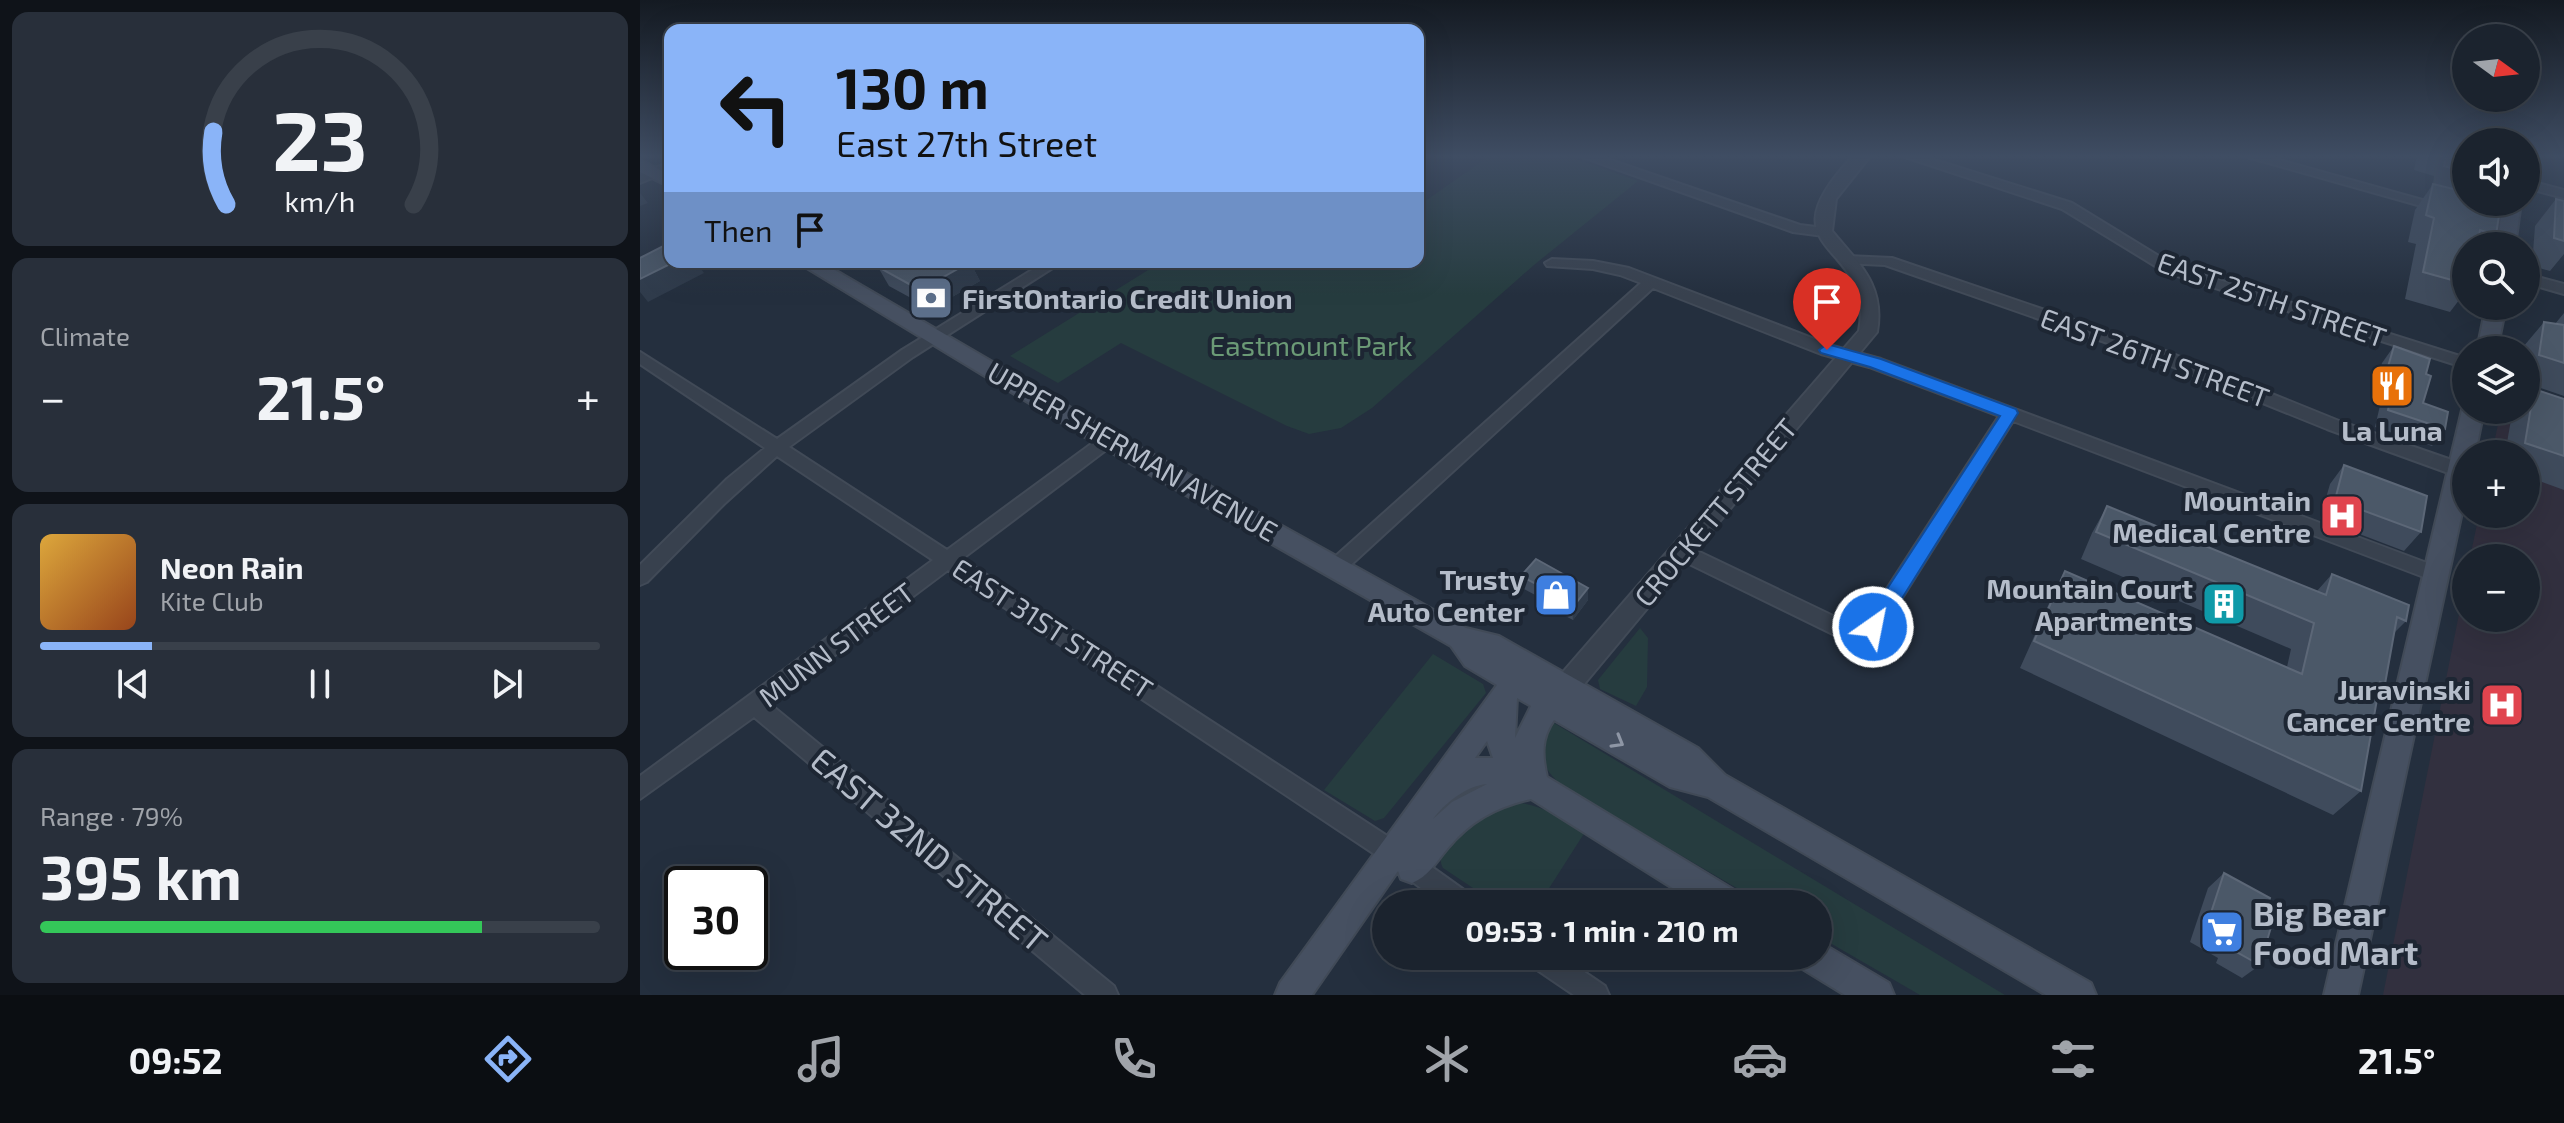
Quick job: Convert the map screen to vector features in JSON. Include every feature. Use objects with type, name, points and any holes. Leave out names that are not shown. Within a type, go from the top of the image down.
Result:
[{"type":"main road","name":"UPPER SHERMAN AVENUE","points":[[817,268],[1108,440],[1335,568],[1467,648],[1558,695],[1680,777],[1714,785],[2079,995]]},
{"type":"main road","points":[[2341,995],[2452,505]]},
{"type":"main road","points":[[1467,648],[1493,672],[1501,684],[1500,724],[1504,756],[1534,785]]},
{"type":"main road","points":[[1403,861],[1418,815],[1503,695]]},
{"type":"main road","points":[[1534,785],[1526,743],[1533,725],[1558,695]]},
{"type":"main road","points":[[1418,815],[1464,775],[1494,769],[1534,785],[1705,890]]},
{"type":"main road","points":[[1292,995],[1403,861],[1468,807],[1503,790],[1534,785]]},
{"type":"main road","points":[[1832,968],[1877,995]]},
{"type":"street","points":[[1718,201],[1798,229],[1824,232],[1824,201]]},
{"type":"street","name":"EAST 25TH STREET","points":[[2052,201],[2101,224],[2151,260],[2178,272],[2452,359]]},
{"type":"street","points":[[2418,201],[2452,211]]},
{"type":"street","name":"CROCKETT STREET","points":[[1558,695],[1868,332],[1873,307],[1867,287],[1824,232]]},
{"type":"street","name":"EAST 26TH STREET","points":[[1847,260],[1887,261],[2162,356],[2333,425],[2452,467]]},
{"type":"street","points":[[1552,263],[1608,267],[1651,282],[2436,574]]},
{"type":"street","points":[[640,577],[744,475],[779,446],[933,335],[1045,268]]},
{"type":"street","points":[[1335,568],[1651,282]]},
{"type":"street","points":[[2540,282],[2564,289]]},
{"type":"street","name":"EAST 31ST STREET","points":[[640,357],[779,446],[1443,890]]},
{"type":"street","points":[[1682,552],[1854,635],[1873,627],[2010,413]]},
{"type":"street","name":"MUNN STREET","points":[[640,789],[1108,440]]},
{"type":"street","name":"EAST 32ND STREET","points":[[754,704],[1105,995]]},
{"type":"street","points":[[1559,970],[1596,995]]},
{"type":"shaded area","name":"Juravinski Cancer Centre","points":[[2540,418],[2564,426],[2564,995],[2383,995],[2455,632],[2540,632],[2540,544],[2473,544],[2476,528],[2540,528],[2540,440],[2495,440],[2498,424],[2540,424]]},
{"type":"green space","name":"Eastmount Park","points":[[1613,201],[1534,265],[1372,408],[1341,428],[1309,434],[1287,426],[1121,343],[1058,383],[1010,356],[1151,268],[1424,268],[1424,202]]},
{"type":"green space","points":[[1640,628],[1648,638],[1647,687],[1636,706],[1600,689],[1598,680]]},
{"type":"green space","points":[[1433,654],[1483,684],[1486,693],[1384,818],[1375,821],[1324,790]]},
{"type":"green space","points":[[1554,723],[1831,890],[1740,890],[1564,787],[1550,773],[1541,756],[1541,739]]},
{"type":"green space","points":[[1510,802],[1521,803],[1558,816],[1585,832],[1548,890],[1476,890],[1443,868],[1441,855],[1446,841],[1461,822],[1476,813]]},
{"type":"green space","points":[[1832,891],[2005,995],[1920,995],[1832,944]]},
{"type":"building","points":[[2429,201],[2452,201],[2452,216],[2499,216],[2496,232],[2452,232],[2452,280],[2423,272],[2434,218],[2426,215]]},
{"type":"building","points":[[2556,201],[2564,201],[2564,241],[2554,238]]},
{"type":"building","points":[[664,246],[664,267],[640,279],[640,258]]},
{"type":"building","points":[[880,268],[959,268],[920,290]]},
{"type":"building","points":[[2544,322],[2564,325],[2564,363],[2540,355]]},
{"type":"building","points":[[2394,346],[2430,359],[2426,374],[2431,376],[2423,403],[2448,412],[2445,429],[2388,410],[2394,380],[2385,377]]},
{"type":"building","points":[[2540,391],[2564,399],[2564,456],[2540,448],[2540,440],[2526,440],[2528,424],[2540,424]]},
{"type":"building","points":[[2344,465],[2427,496],[2421,532],[2335,500]]},
{"type":"building","points":[[2107,506],[2326,595],[2332,574],[2409,605],[2406,621],[2397,617],[2385,684],[2380,682],[2361,791],[2034,641],[2065,571],[2302,674],[2314,623],[2096,532]]},
{"type":"building","points":[[1536,559],[1588,588],[1572,608],[1552,597],[1555,594],[1521,576]]},
{"type":"building","points":[[2224,873],[2270,898],[2265,915],[2273,920],[2260,965],[2233,950],[2235,944],[2206,928]]},
{"type":"place","name":"FirstOntario Credit Union","points":[[931,298]]},
{"type":"place","name":"La Luna","points":[[2392,386]]},
{"type":"place","name":"Mountain Medical Centre","points":[[2342,516]]},
{"type":"place","name":"Trusty Auto Center","points":[[1556,595]]},
{"type":"place","name":"Mountain Court Apartments","points":[[2224,604]]},
{"type":"place","name":"Juravinski Cancer Centre","points":[[2502,705]]},
{"type":"place","name":"Big Bear Food Mart","points":[[2222,932]]},
{"type":"route","points":[[1827,350],[1875,363],[2010,413],[1873,627]]}]
